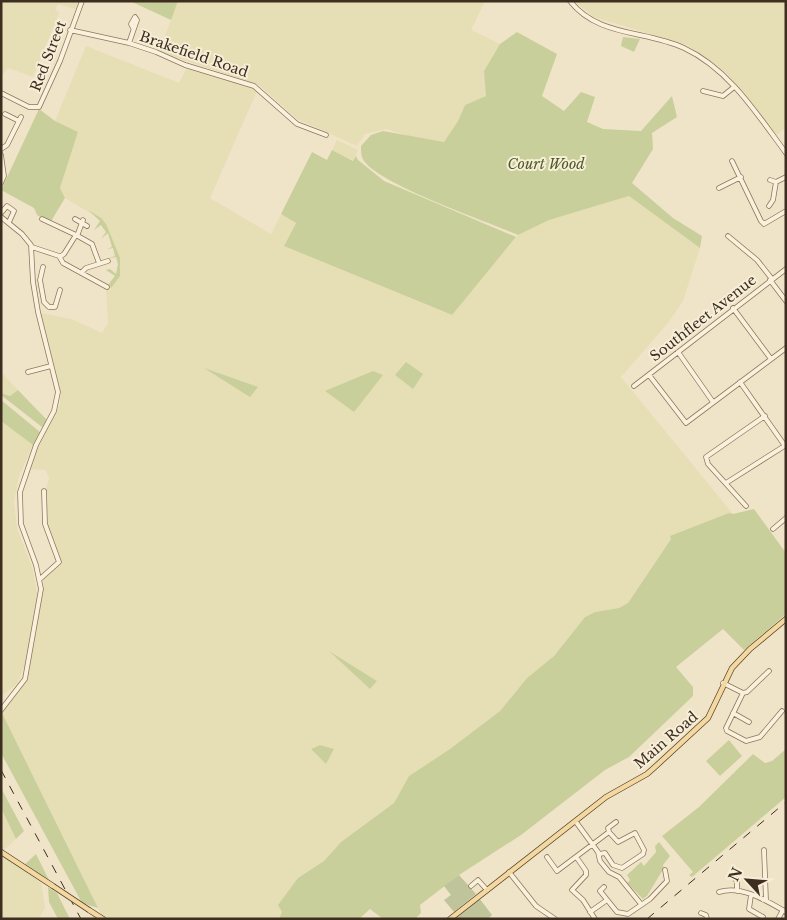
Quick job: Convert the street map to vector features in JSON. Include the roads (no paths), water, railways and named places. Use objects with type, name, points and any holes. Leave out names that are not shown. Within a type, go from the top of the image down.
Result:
[{"type":"main road","name":"Main Road","points":[[450,919],[606,797],[647,774],[703,724],[713,711],[723,683],[740,659],[786,618]]},
{"type":"main road","points":[[1,852],[102,919]]},
{"type":"street","name":"Red Street","points":[[1,93],[29,107],[39,107],[60,62],[82,1]]},
{"type":"street","points":[[570,1],[581,14],[606,27],[656,39],[683,48],[712,65],[734,87],[786,153]]},
{"type":"street","points":[[129,44],[133,28]]},
{"type":"street","name":"Brakefield Road","points":[[70,30],[156,52],[185,65],[254,86],[297,124],[326,135]]},
{"type":"street","points":[[703,91],[723,96],[734,87]]},
{"type":"street","points":[[1,149],[7,145],[20,119],[5,114]]},
{"type":"street","points":[[1,156],[4,176],[1,183]]},
{"type":"street","points":[[732,161],[764,224],[786,210]]},
{"type":"street","points":[[718,188],[741,177]]},
{"type":"street","points":[[770,180],[776,182],[786,177]]},
{"type":"street","points":[[769,206],[773,200],[776,182]]},
{"type":"street","points":[[1,710],[25,679],[39,604],[40,579],[21,524],[20,492],[35,448],[52,416],[57,402],[58,387],[51,366],[33,282],[32,248],[28,239],[1,215],[7,206],[14,211],[9,222]]},
{"type":"street","points":[[42,219],[93,244],[99,264]]},
{"type":"street","points":[[74,219],[82,221],[87,226]]},
{"type":"street","points":[[54,225],[55,220]]},
{"type":"street","points":[[32,248],[60,256],[64,255],[82,221]]},
{"type":"street","points":[[728,236],[757,260],[786,300]]},
{"type":"street","points":[[60,256],[62,263],[107,287]]},
{"type":"street","points":[[82,272],[86,268],[108,261]]},
{"type":"street","points":[[43,266],[40,280],[44,302],[49,307],[55,307],[60,290]]},
{"type":"street","name":"Southfleet Avenue","points":[[634,386],[786,269]]},
{"type":"street","points":[[33,282],[40,280]]},
{"type":"street","points":[[733,308],[771,358]]},
{"type":"street","points":[[648,374],[686,424],[786,348]]},
{"type":"street","points":[[678,352],[713,402]]},
{"type":"street","points":[[28,372],[51,366]]},
{"type":"street","points":[[726,483],[786,446],[740,382]]},
{"type":"street","points":[[746,506],[708,464],[706,456],[765,416]]},
{"type":"street","points":[[40,579],[58,562],[45,524],[44,491]]},
{"type":"street","points":[[773,529],[786,518]]},
{"type":"street","points":[[769,671],[747,692],[743,693],[727,731],[746,741],[760,737],[782,711]]},
{"type":"street","points":[[723,683],[743,693]]},
{"type":"street","points":[[733,713],[748,722]]},
{"type":"street","points":[[576,822],[593,844],[599,854],[599,860],[609,872],[619,878],[641,904]]},
{"type":"street","points":[[547,857],[557,871],[577,858],[609,832],[608,828],[616,822]]},
{"type":"street","points":[[599,854],[606,854],[612,864],[620,868],[643,854],[644,850],[635,833],[618,842],[609,832]]},
{"type":"street","points":[[764,850],[766,900]]},
{"type":"street","points":[[577,858],[586,871],[586,875],[572,890],[583,900],[596,919]]},
{"type":"street","points":[[604,887],[600,891],[617,912],[624,914],[650,899],[667,881],[665,870]]},
{"type":"street","points":[[510,872],[536,906],[547,917],[555,919]]},
{"type":"street","points":[[734,877],[738,882],[737,891]]},
{"type":"street","points":[[471,886],[478,880],[486,890]]},
{"type":"street","points":[[719,892],[737,891],[766,900],[785,911],[778,919]]},
{"type":"street","points":[[751,895],[748,909],[763,916]]},
{"type":"street","points":[[590,912],[607,900]]},
{"type":"street","points":[[700,912],[706,915],[707,919]]},
{"type":"railway","points":[[1,770],[81,919]]},
{"type":"railway","points":[[647,919],[786,802]]},
{"type":"park label","name":"Court Wood","points":[[546,164]]}]
